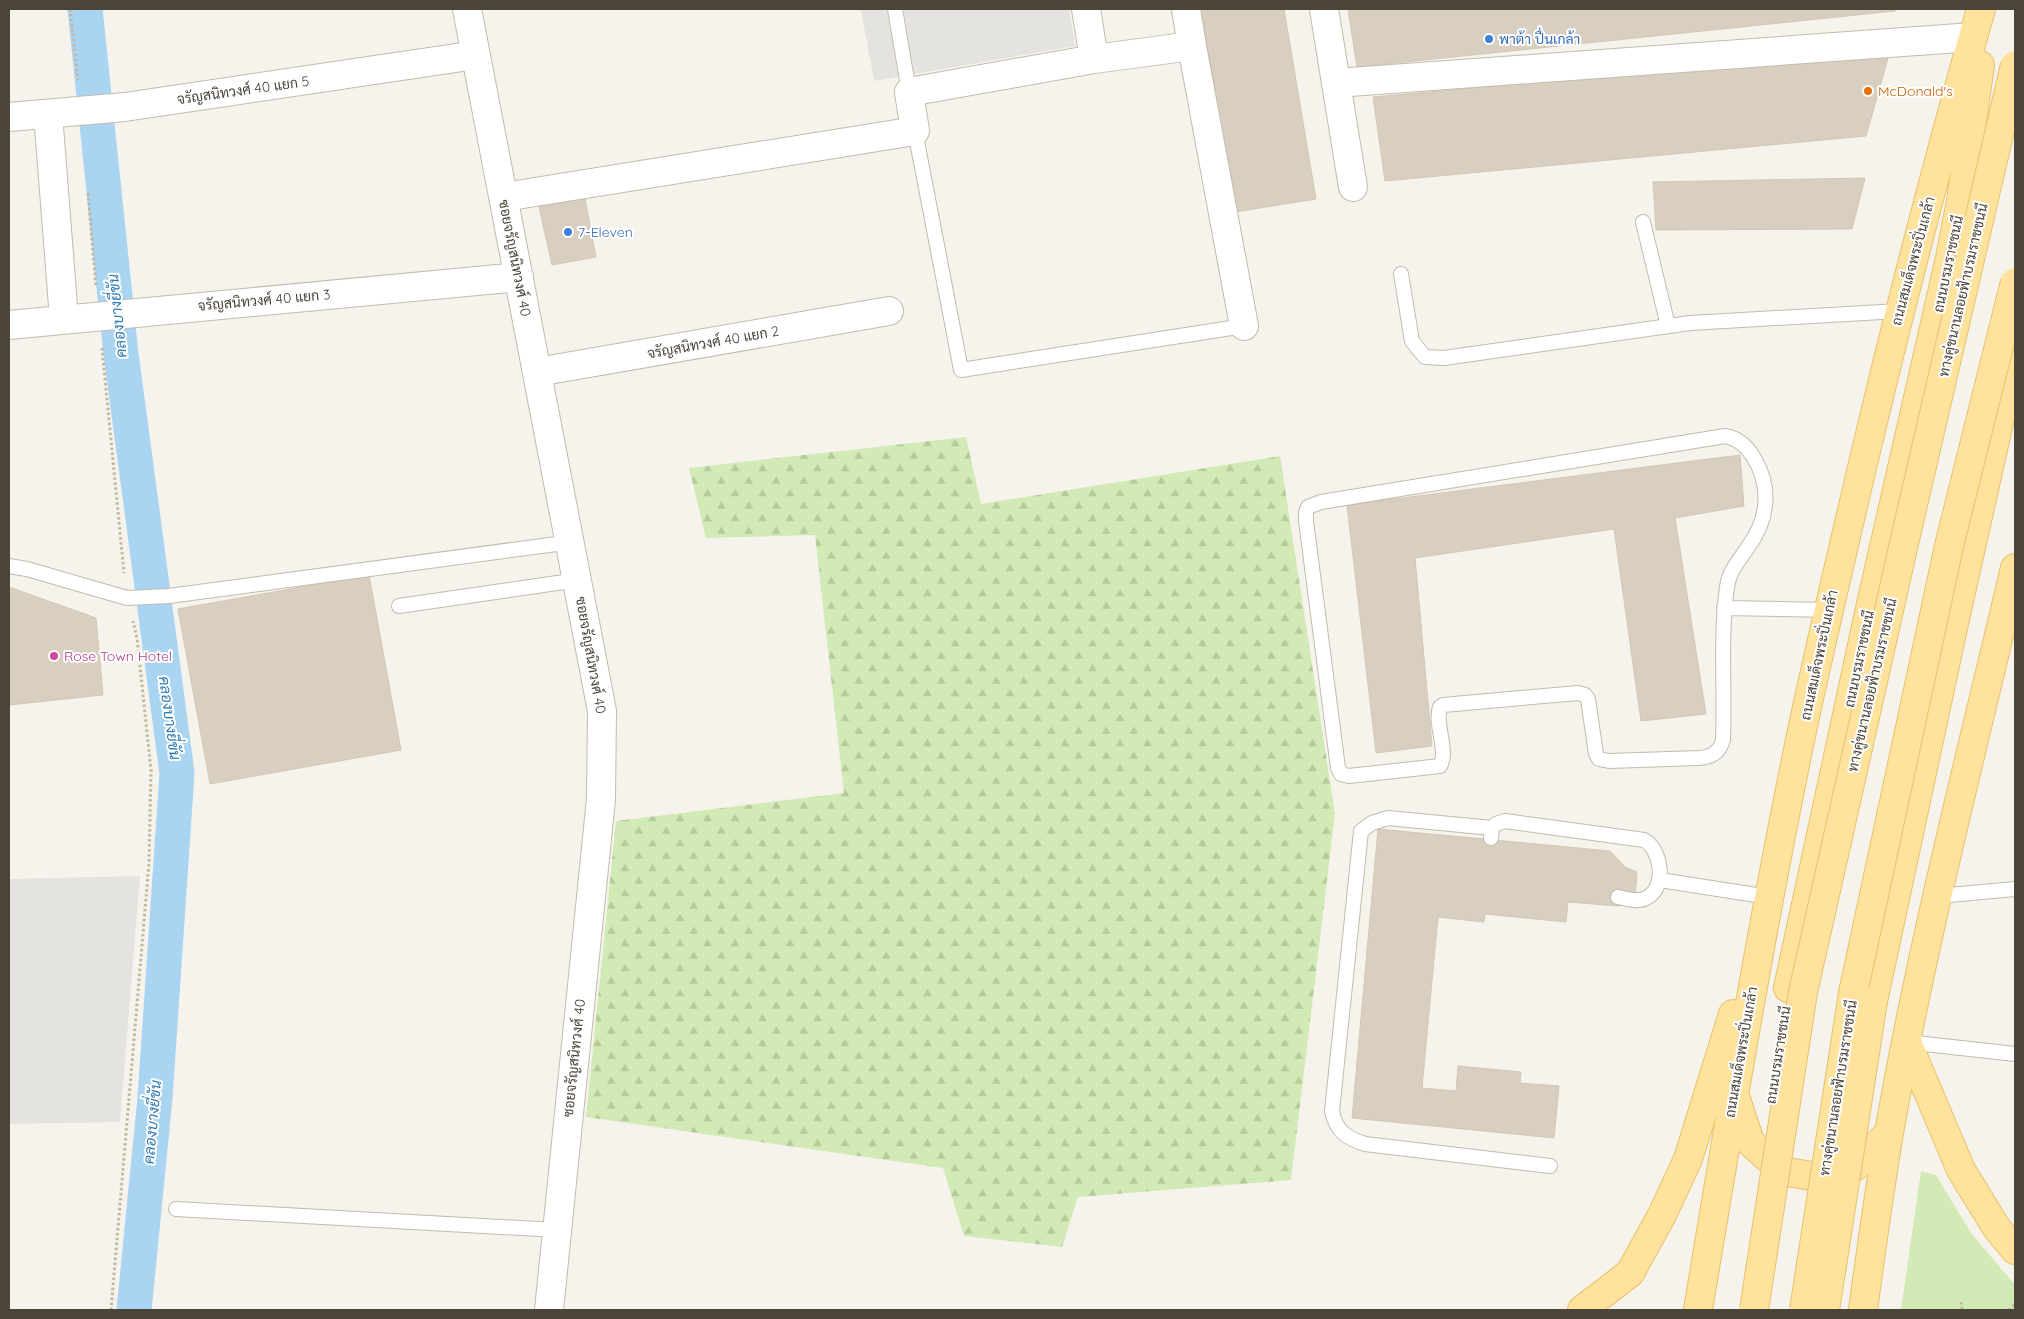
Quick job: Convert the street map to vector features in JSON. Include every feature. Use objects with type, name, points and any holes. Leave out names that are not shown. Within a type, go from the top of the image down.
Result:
[{"type":"main road","name":"ถนนสมเด็จพระปิ่นเกล้า","points":[[1698,1310],[1769,896],[1798,750],[1899,311],[1982,9]]},
{"type":"main road","name":"ถนนบรมราชชนนี","points":[[1738,1310],[1788,988],[1959,210],[1988,9]]},
{"type":"main road","name":"ทางคู่ขนานลอยฟ้าบรมราชชนนี","points":[[1754,1310],[1803,992],[1905,539],[2015,65]]},
{"type":"main road","name":"ทางคู่ขนานลอยฟ้าบรมราชชนนี","points":[[1804,1310],[1853,993],[1949,546],[2015,282]]},
{"type":"main road","points":[[1825,1310],[1873,1001],[2015,351]]},
{"type":"main road","points":[[1863,1310],[1889,1133],[1907,1042],[1938,896],[2015,568]]},
{"type":"main road","points":[[1582,1310],[1630,1273],[1662,1215],[1688,1159],[1769,896]]},
{"type":"main road","points":[[1907,1042],[1961,1170],[1996,1227],[2015,1250]]},
{"type":"main road","points":[[1734,1092],[1750,1142],[1782,1171],[1817,1177],[1856,1166],[1889,1133]]},
{"type":"street","name":"ซอยจรัญสนิทวงศ์ 40","points":[[467,9],[602,711],[601,799],[549,1310]]},
{"type":"street","points":[[1086,9],[1094,59]]},
{"type":"street","points":[[1186,9],[1244,326]]},
{"type":"street","points":[[1324,9],[1352,188]]},
{"type":"street","points":[[1336,83],[1973,37]]},
{"type":"street","points":[[504,198],[915,131],[909,92],[1094,59],[1192,46]]},
{"type":"street","name":"จรัญสนิทวงศ์ 40 แยก 5","points":[[9,117],[125,108],[476,55]]},
{"type":"street","points":[[48,114],[64,319]]},
{"type":"street","name":"จรัญสนิทวงศ์ 40 แยก 3","points":[[9,325],[519,276]]},
{"type":"street","name":"จรัญสนิทวงศ์ 40 แยก 2","points":[[538,372],[889,311]]},
{"type":"lane","points":[[895,9],[909,92]]},
{"type":"lane","points":[[915,131],[961,370],[1244,326]]},
{"type":"lane","points":[[1643,222],[1668,326]]},
{"type":"lane","points":[[1401,274],[1412,341],[1425,356],[1444,358],[1690,323],[1899,311]]},
{"type":"lane","points":[[1730,437],[1739,441],[1758,465],[1766,493],[1766,507],[1756,537],[1730,573],[1724,608],[1723,740],[1719,751],[1710,756],[1599,760],[1594,746],[1588,699],[1585,695],[1578,693],[1443,705],[1440,707],[1438,715],[1443,758],[1440,766],[1359,775],[1342,775],[1338,768],[1306,509],[1320,502],[1730,437]]},
{"type":"lane","points":[[9,566],[27,569],[127,598],[169,596],[571,542]]},
{"type":"lane","points":[[399,606],[578,580]]},
{"type":"lane","points":[[1724,608],[1829,610]]},
{"type":"lane","points":[[1550,1166],[1365,1144],[1348,1137],[1335,1124],[1332,1111],[1362,831],[1372,822],[1388,818],[1491,833],[1496,824],[1505,821],[1641,838],[1650,843],[1657,855],[1660,880],[1647,898],[1636,900],[1618,897]]},
{"type":"lane","points":[[1660,880],[1769,896]]},
{"type":"lane","points":[[1938,896],[2015,889]]},
{"type":"lane","points":[[1907,1042],[2015,1054]]},
{"type":"lane","points":[[176,1209],[557,1230]]},
{"type":"path","points":[[70,9],[81,110]]},
{"type":"path","points":[[88,189],[98,316],[127,598]]},
{"type":"path","points":[[111,1310],[149,863],[151,770],[137,638]]},
{"type":"path","points":[[1961,1302],[1962,1310]]},
{"type":"path","points":[[2009,1310],[2015,1304]]},
{"type":"green space","points":[[966,437],[981,504],[1280,456],[1335,814],[1291,1180],[1078,1197],[1062,1247],[964,1236],[943,1168],[586,1117],[616,821],[844,793],[815,535],[706,538],[689,468]]},
{"type":"green space","points":[[1921,1171],[1936,1175],[1971,1233],[2015,1285],[2015,1310],[1901,1310]]},
{"type":"shaded area","points":[[861,9],[1069,9],[1075,46],[874,81]]},
{"type":"shaded area","points":[[140,876],[120,1122],[9,1124],[9,879]]},
{"type":"building","points":[[1201,9],[1284,9],[1316,199],[1235,212]]},
{"type":"building","name":"พาต้า ปื่นเกล้า","points":[[1348,9],[1895,9],[1895,11],[1357,67]]},
{"type":"building","points":[[1890,51],[1866,136],[1385,181],[1373,97]]},
{"type":"building","points":[[1865,178],[1852,229],[1656,230],[1653,182]]},
{"type":"building","name":"7-Eleven","points":[[585,198],[596,257],[552,265],[539,207]]},
{"type":"building","points":[[1740,455],[1744,506],[1675,518],[1706,714],[1641,721],[1614,529],[1415,558],[1432,746],[1376,753],[1347,505]]},
{"type":"building","points":[[369,575],[401,750],[210,784],[178,609]]},
{"type":"building","name":"Rose Town Hotel","points":[[9,587],[96,618],[103,695],[9,705]]},
{"type":"building","points":[[1378,829],[1610,851],[1625,867],[1637,872],[1635,900],[1620,899],[1619,906],[1568,902],[1566,922],[1485,914],[1484,922],[1438,917],[1422,1088],[1456,1091],[1458,1066],[1521,1072],[1520,1083],[1559,1086],[1554,1138],[1352,1118]]},
{"type":"waterway","name":"คลองบางยี่ขัน","points":[[85,9],[121,354],[177,773],[155,1098],[134,1310]]},
{"type":"place","name":"พาต้า ปื่นเกล้า","points":[[1489,39]]},
{"type":"place","name":"McDonald's","points":[[1868,91]]},
{"type":"place","name":"7-Eleven","points":[[568,232]]},
{"type":"place","name":"Rose Town Hotel","points":[[54,656]]}]
